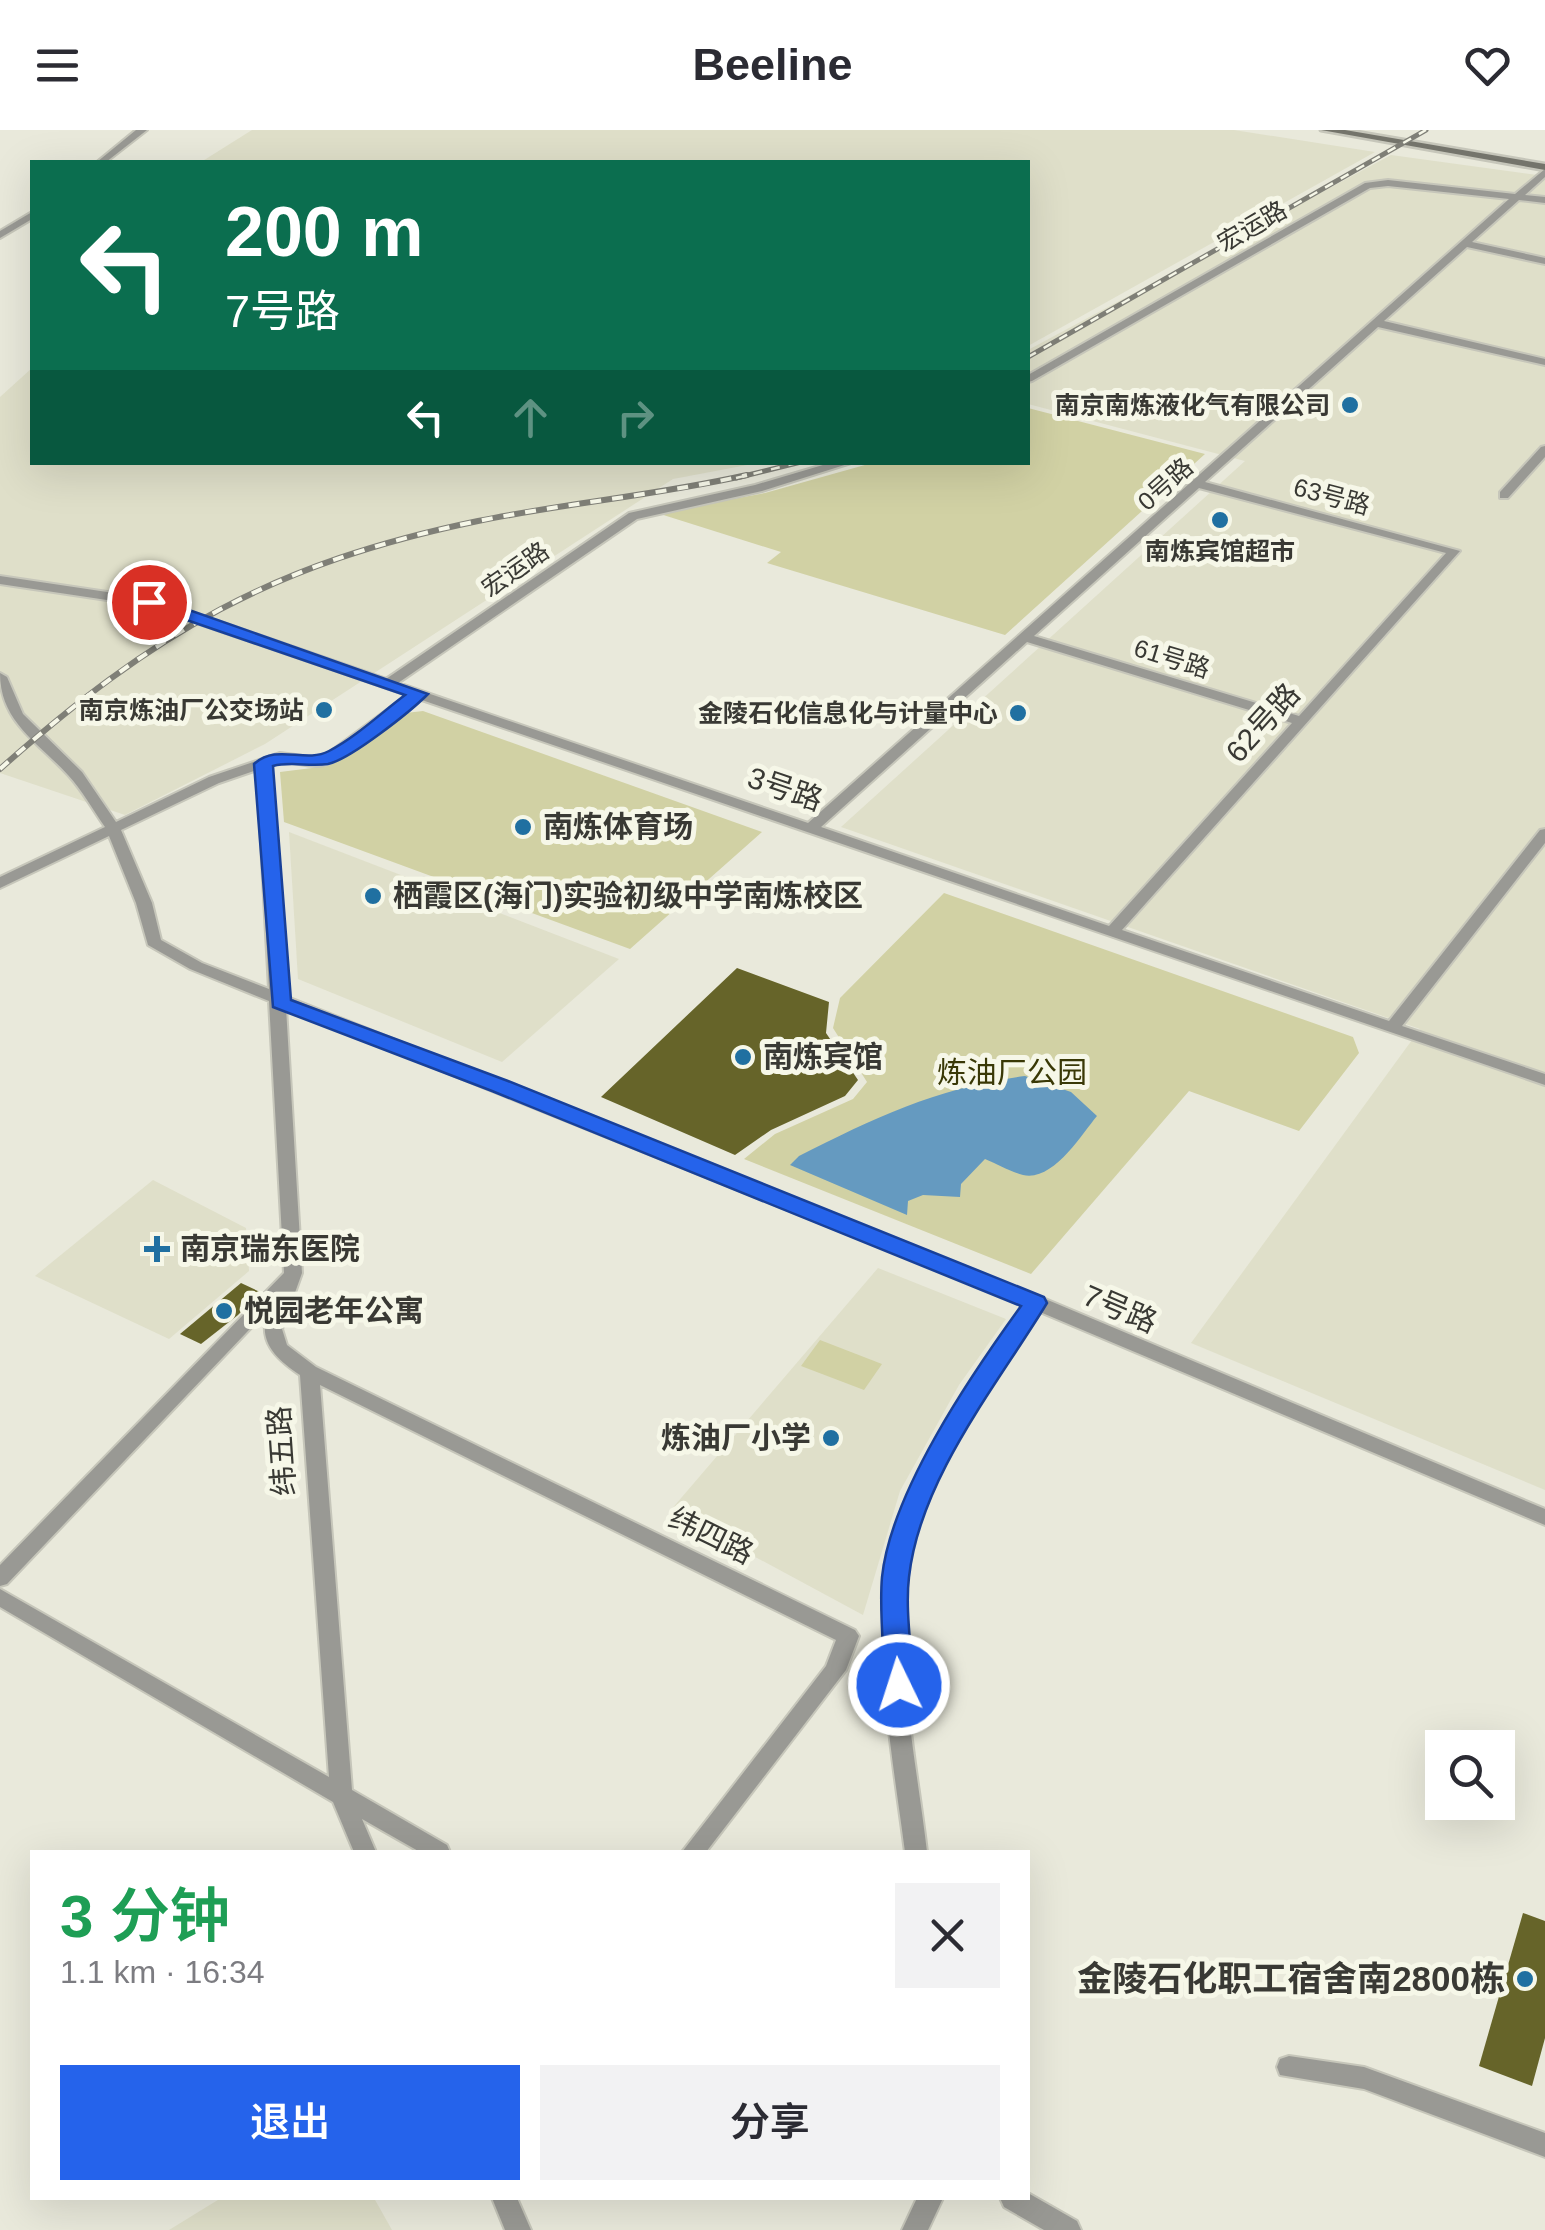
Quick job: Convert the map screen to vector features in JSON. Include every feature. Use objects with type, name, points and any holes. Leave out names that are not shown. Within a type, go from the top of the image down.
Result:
[{"type":"main road","points":[[1326,130],[1545,166]]},
{"type":"main road","points":[[1371,130],[1545,166]]},
{"type":"street","points":[[104,160],[142,130]]},
{"type":"street","name":"0号路","points":[[812,827],[1466,244],[1518,197],[1545,166]]},
{"type":"street","name":"宏运路","points":[[1030,378],[1368,185],[1388,183],[1545,200]]},
{"type":"street","points":[[0,236],[30,216]]},
{"type":"street","points":[[1466,244],[1545,261]]},
{"type":"street","points":[[1377,323],[1545,362]]},
{"type":"street","points":[[1504,495],[1545,450]]},
{"type":"street","name":"宏运路","points":[[389,683],[634,516],[838,465]]},
{"type":"street","name":"63号路","points":[[1198,484],[1454,551]]},
{"type":"street","name":"62号路","points":[[1113,931],[1454,551]]},
{"type":"street","name":"3号路","points":[[0,580],[149,602],[1545,1080]]},
{"type":"street","name":"61号路","points":[[1028,638],[1302,721]]},
{"type":"street","points":[[0,677],[17,716],[0,730]]},
{"type":"street","points":[[0,882],[214,780],[285,756],[305,762],[332,758],[419,694]]},
{"type":"street","name":"7号路","points":[[17,716],[77,775],[114,830],[144,902],[154,942],[280,1003],[500,1086],[1036,1303],[1545,1517]]},
{"type":"street","name":"纬五路","points":[[264,764],[293,1273],[270,1332],[278,1353],[308,1372],[342,1794],[364,1850]]},
{"type":"street","points":[[1392,1028],[1545,833]]},
{"type":"street","points":[[0,1578],[293,1273]]},
{"type":"street","points":[[916,1850],[896,1651],[896,1576],[920,1495],[977,1386],[1036,1303]]},
{"type":"street","name":"纬四路","points":[[308,1372],[848,1636],[835,1670],[695,1850]]},
{"type":"street","points":[[0,1597],[435,1850]]},
{"type":"street","points":[[1289,2068],[1364,2078],[1545,2145]]},
{"type":"street","points":[[506,2200],[518,2230]]},
{"type":"street","points":[[915,2230],[929,2200]]},
{"type":"street","points":[[1016,2200],[1068,2230]]},
{"type":"shaded area","points":[[252,130],[1234,130],[1375,152],[1030,345],[1030,160],[204,160]]},
{"type":"shaded area","points":[[1391,155],[1545,176],[1545,1490],[1191,1343],[1420,1029],[841,827],[1245,461],[1030,405],[1030,349]]},
{"type":"shaded area","points":[[30,370],[30,465],[747,465],[673,479],[265,744],[125,815],[0,773],[0,397]]},
{"type":"shaded area","name":"栖霞区(海门)实验初级中学南炼校区","points":[[289,832],[619,959],[502,1062],[298,979]]},
{"type":"shaded area","name":"南京瑞东医院","points":[[153,1180],[246,1228],[249,1271],[169,1339],[35,1276]]},
{"type":"shaded area","name":"炼油厂小学","points":[[878,1268],[1006,1319],[959,1385],[900,1491],[863,1615],[670,1511]]},
{"type":"shaded area","points":[[218,2200],[375,2200],[392,2230],[169,2230]]},
{"type":"green space","points":[[1030,409],[1205,454],[1005,635],[767,563],[781,552],[657,513],[765,493],[865,465],[1030,465]]},
{"type":"green space","name":"南炼体育场","points":[[423,711],[762,832],[630,949],[284,822],[280,772],[328,766],[397,714]]},
{"type":"green space","name":"炼油厂公园","points":[[944,893],[1353,1037],[1359,1053],[1299,1131],[1189,1091],[1031,1274],[744,1159],[775,1134],[853,1099],[867,1082],[833,1028],[840,998]]},
{"type":"green space","points":[[820,1340],[882,1364],[864,1390],[801,1366]]},
{"type":"water","points":[[1025,1076],[1071,1092],[1097,1116],[1065,1155],[1045,1171],[1023,1175],[985,1159],[961,1184],[960,1197],[923,1195],[908,1201],[907,1215],[790,1165],[799,1156],[909,1106],[964,1088]]},
{"type":"building","name":"南炼宾馆","points":[[737,968],[829,1002],[826,1033],[858,1080],[845,1096],[771,1130],[735,1155],[601,1097]]},
{"type":"building","name":"悦园老年公寓","points":[[241,1283],[260,1292],[238,1315],[201,1344],[180,1334]]},
{"type":"building","name":"金陵石化职工宿舍南2800栋","points":[[1523,1913],[1545,1921],[1545,2038],[1532,2086],[1479,2066]]},
{"type":"railway","points":[[1030,356],[1426,130]]},
{"type":"railway","points":[[736,478],[789,465]]},
{"type":"railway","points":[[0,769],[111,678],[165,641],[278,582],[339,558],[478,521],[747,475]]},
{"type":"place","name":"南京南炼液化气有限公司","points":[[1350,405]]},
{"type":"place","name":"南炼宾馆超市","points":[[1220,520]]},
{"type":"place","name":"南京炼油厂公交场站","points":[[324,710]]},
{"type":"place","name":"金陵石化信息化与计量中心","points":[[1018,713]]},
{"type":"place","name":"南炼体育场","points":[[523,827]]},
{"type":"place","name":"栖霞区(海门)实验初级中学南炼校区","points":[[373,896]]},
{"type":"place","name":"南炼宾馆","points":[[743,1057]]},
{"type":"place","name":"南京瑞东医院","points":[[157,1249]]},
{"type":"place","name":"悦园老年公寓","points":[[224,1311]]},
{"type":"place","name":"炼油厂小学","points":[[831,1438]]},
{"type":"place","name":"金陵石化职工宿舍南2800栋","points":[[1525,1979]]},
{"type":"route","points":[[149,602],[419,694],[332,758],[305,762],[285,756],[264,764],[280,1003],[500,1086],[1036,1303],[977,1386],[920,1495],[896,1576],[899,1685]]}]
